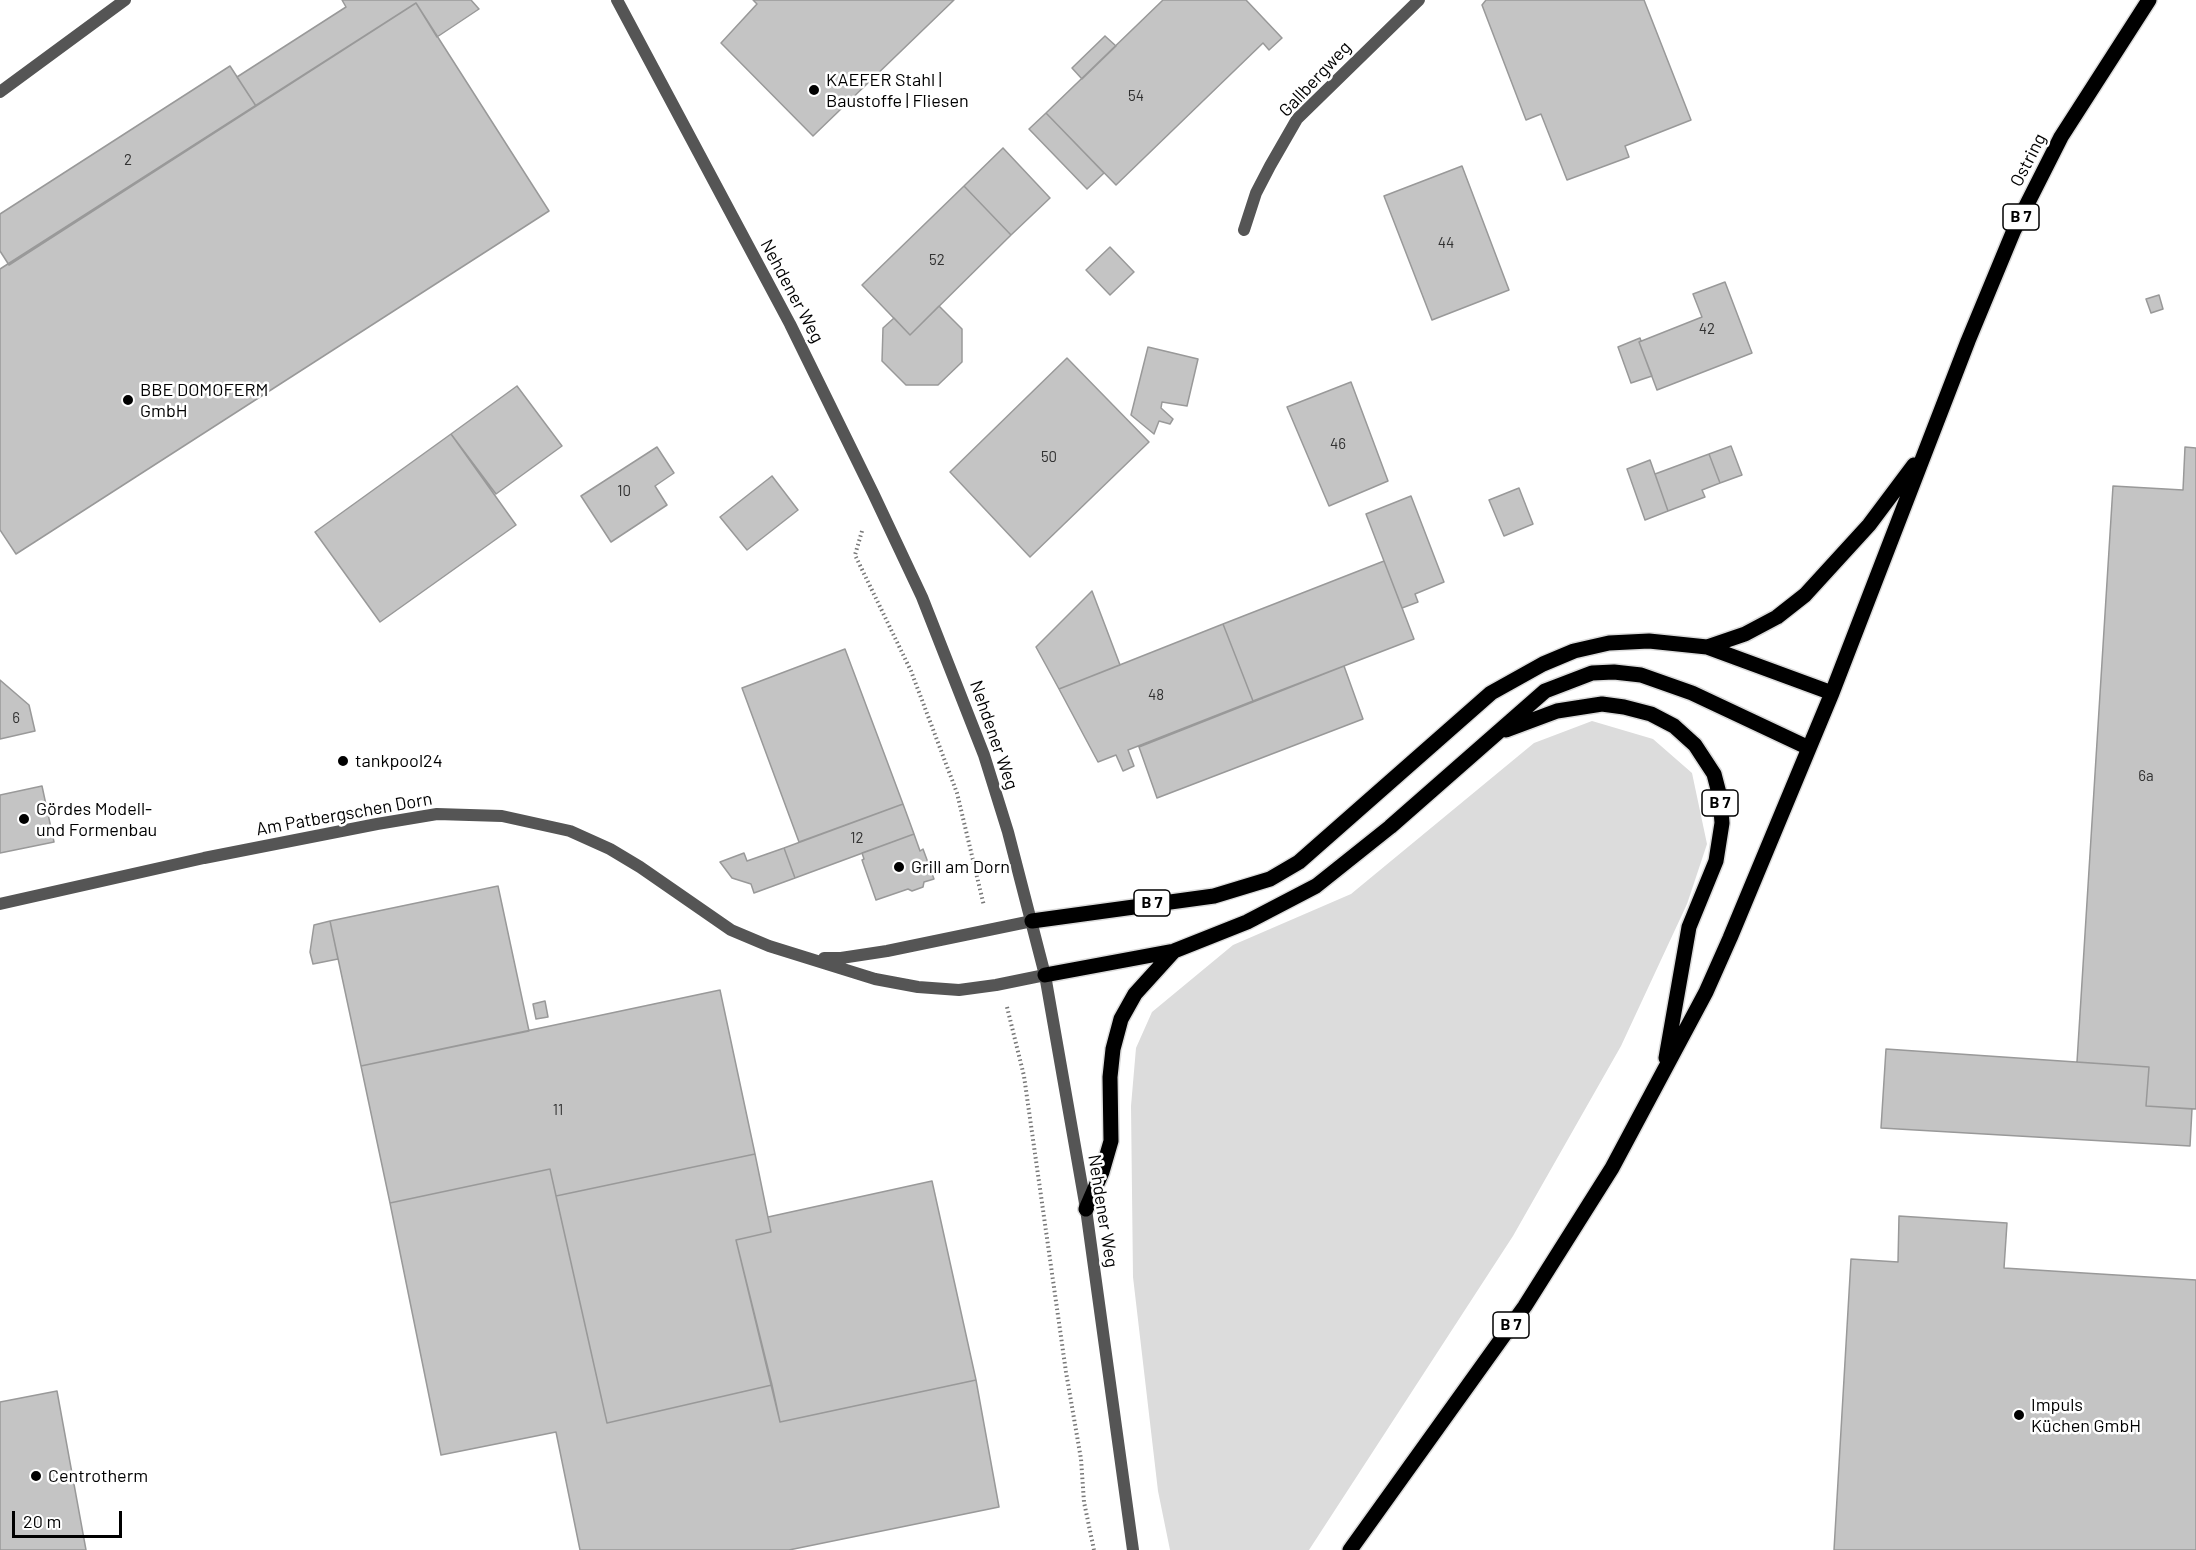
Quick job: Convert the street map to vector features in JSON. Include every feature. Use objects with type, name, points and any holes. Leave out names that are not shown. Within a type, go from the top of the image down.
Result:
[{"type":"main road","name":"Ostring","points":[[1926,449],[2019,220],[2061,137],[2149,0]]},
{"type":"main road","name":"B 7","points":[[1707,647],[1745,634],[1776,617],[1805,595],[1869,525],[1926,449]]},
{"type":"main road","name":"B 7","points":[[1350,1550],[1525,1306],[1612,1168],[1706,992],[1832,693],[1926,449]]},
{"type":"main road","name":"B 7","points":[[1032,921],[1215,896],[1270,879],[1299,862],[1491,693],[1527,672],[1574,651],[1609,643],[1649,641],[1707,647],[1832,693]]},
{"type":"main road","name":"B 7","points":[[1045,975],[1174,951],[1247,922],[1316,886],[1363,850],[1545,691],[1592,673],[1614,672],[1641,675],[1692,693],[1809,748]]},
{"type":"main road","name":"B 7","points":[[1497,734],[1557,711],[1602,704],[1624,707],[1651,714],[1674,726],[1695,745],[1713,774],[1720,797],[1722,823],[1716,861],[1689,927],[1664,1072]]},
{"type":"main road","name":"B 7","points":[[1086,1209],[1102,1172],[1111,1141],[1111,1067],[1121,1019],[1135,994],[1174,951]]},
{"type":"street","points":[[0,92],[125,0]]},
{"type":"street","name":"Nehdener Weg","points":[[616,0],[790,324],[873,493],[922,597],[984,755],[1008,832],[1045,975],[1086,1209],[1133,1550]]},
{"type":"street","name":"Gallbergweg","points":[[1244,230],[1261,184],[1297,119],[1419,0]]},
{"type":"street","name":"Am Patbergschen Dorn","points":[[0,904],[204,858],[377,824],[437,814],[502,816],[570,831],[610,849],[640,867],[731,930],[769,946],[875,979],[918,987],[959,990],[1045,975]]},
{"type":"street","name":"Am Patbergschen Dorn","points":[[810,958],[864,955],[1032,921]]},
{"type":"path","points":[[873,493],[855,555],[911,671],[957,793],[990,930]]},
{"type":"path","points":[[1002,984],[1024,1076],[1066,1372],[1081,1459],[1084,1502],[1094,1550]]},
{"type":"shaded area","points":[[1592,721],[1653,739],[1692,773],[1707,844],[1687,904],[1621,1046],[1513,1236],[1309,1550],[1170,1550],[1158,1491],[1133,1277],[1131,1106],[1136,1048],[1152,1012],[1233,945],[1351,894],[1534,743]]},
{"type":"building","points":[[342,0],[471,0],[479,9],[437,37],[416,3],[256,106],[237,77],[346,7]]},
{"type":"building","name":"KAEFER Stahl | Baustoffe | Fliesen","points":[[753,0],[954,0],[813,136],[721,43],[757,4]]},
{"type":"building","points":[[1163,0],[1246,0],[1282,38],[1269,50],[1263,43],[1116,185],[1046,113]]},
{"type":"building","points":[[1486,0],[1644,0],[1691,120],[1625,146],[1629,157],[1567,180],[1541,114],[1526,120],[1482,5]]},
{"type":"building","name":"BBE DOMOFERM GmbH","points":[[416,3],[549,211],[16,554],[0,530],[0,269]]},
{"type":"building","points":[[1105,36],[1116,46],[1082,79],[1072,68]]},
{"type":"building","points":[[230,66],[256,106],[9,265],[0,251],[0,214]]},
{"type":"building","points":[[1046,113],[1104,173],[1087,189],[1029,129]]},
{"type":"building","points":[[1003,148],[1050,198],[1011,235],[964,186]]},
{"type":"building","points":[[1462,166],[1509,290],[1432,320],[1384,196]]},
{"type":"building","points":[[964,186],[1011,235],[910,335],[862,285]]},
{"type":"building","points":[[1110,247],[1134,272],[1110,295],[1086,270]]},
{"type":"building","points":[[1725,282],[1752,353],[1657,390],[1639,342],[1702,317],[1693,294]]},
{"type":"building","points":[[2159,295],[2163,309],[2151,313],[2146,299]]},
{"type":"building","points":[[939,306],[962,329],[962,362],[938,385],[906,385],[882,361],[883,328],[894,318],[910,335]]},
{"type":"building","points":[[1640,338],[1639,342],[1652,376],[1631,383],[1618,347]]},
{"type":"building","points":[[1148,347],[1198,359],[1187,406],[1162,402],[1161,408],[1173,419],[1170,424],[1159,421],[1154,434],[1131,415]]},
{"type":"building","points":[[1067,358],[1149,442],[1030,557],[950,472]]},
{"type":"building","points":[[1351,382],[1388,481],[1329,506],[1287,407]]},
{"type":"building","points":[[517,386],[562,446],[496,494],[451,434]]},
{"type":"building","points":[[451,434],[516,525],[380,622],[315,532]]},
{"type":"building","points":[[1731,446],[1742,475],[1720,483],[1709,454]]},
{"type":"building","points":[[657,447],[674,473],[655,486],[667,505],[611,542],[581,496]]},
{"type":"building","points":[[2185,447],[2196,448],[2196,1109],[2146,1106],[2149,1067],[2077,1062],[2113,486],[2183,490]]},
{"type":"building","points":[[1709,454],[1720,483],[1702,490],[1705,497],[1668,511],[1655,474]]},
{"type":"building","points":[[1650,460],[1668,511],[1645,520],[1627,469]]},
{"type":"building","points":[[772,476],[798,510],[747,550],[720,517]]},
{"type":"building","points":[[1519,488],[1533,524],[1504,536],[1489,500]]},
{"type":"building","points":[[1411,496],[1444,582],[1415,594],[1418,602],[1402,608],[1366,514]]},
{"type":"building","points":[[1384,561],[1414,639],[1253,701],[1223,624]]},
{"type":"building","points":[[1092,591],[1120,665],[1059,689],[1036,647]]},
{"type":"building","points":[[1223,624],[1253,701],[1128,750],[1134,766],[1123,771],[1116,755],[1098,762],[1059,689]]},
{"type":"building","points":[[845,649],[903,804],[799,842],[742,688]]},
{"type":"building","points":[[1344,666],[1363,719],[1157,798],[1139,747]]},
{"type":"building","points":[[0,680],[29,705],[35,731],[0,739]]},
{"type":"building","name":"Gördes Modell- und Formenbau","points":[[42,786],[54,842],[0,853],[0,795]]},
{"type":"building","points":[[903,804],[914,834],[795,878],[784,848]]},
{"type":"building","points":[[914,834],[920,851],[923,849],[934,879],[924,882],[923,887],[912,891],[908,889],[876,900],[862,860],[864,859],[862,853]]},
{"type":"building","points":[[784,848],[795,878],[754,893],[751,884],[732,878],[720,862],[744,853],[747,861]]},
{"type":"building","points":[[498,886],[529,1031],[361,1066],[330,921]]},
{"type":"building","points":[[330,921],[338,959],[313,964],[310,952],[314,925]]},
{"type":"building","points":[[720,990],[755,1154],[556,1196],[550,1169],[390,1203],[361,1066]]},
{"type":"building","points":[[545,1001],[548,1017],[536,1019],[533,1004]]},
{"type":"building","points":[[1886,1049],[2149,1067],[2146,1106],[2192,1109],[2190,1146],[1881,1128]]},
{"type":"building","points":[[755,1154],[771,1232],[736,1240],[772,1385],[607,1423],[556,1196]]},
{"type":"building","points":[[550,1169],[607,1423],[772,1385],[780,1422],[976,1380],[999,1507],[789,1550],[580,1550],[556,1432],[441,1455],[390,1203]]},
{"type":"building","points":[[932,1181],[976,1380],[780,1422],[736,1240],[771,1232],[768,1217]]},
{"type":"building","name":"Impuls Küchen GmbH","points":[[1899,1216],[2007,1223],[2004,1268],[2196,1280],[2196,1550],[1834,1550],[1851,1259],[1898,1262]]},
{"type":"building","name":"Centrotherm","points":[[57,1391],[86,1550],[0,1550],[0,1402]]},
{"type":"place","name":"KAEFER Stahl | Baustoffe | Fliesen","points":[[814,90]]},
{"type":"place","name":"BBE DOMOFERM GmbH","points":[[128,400]]},
{"type":"place","name":"tankpool24","points":[[343,761]]},
{"type":"place","name":"Gördes Modell- und Formenbau","points":[[24,819]]},
{"type":"place","name":"Grill am Dorn","points":[[899,867]]},
{"type":"place","name":"Impuls Küchen GmbH","points":[[2019,1415]]},
{"type":"place","name":"Centrotherm","points":[[36,1476]]}]
